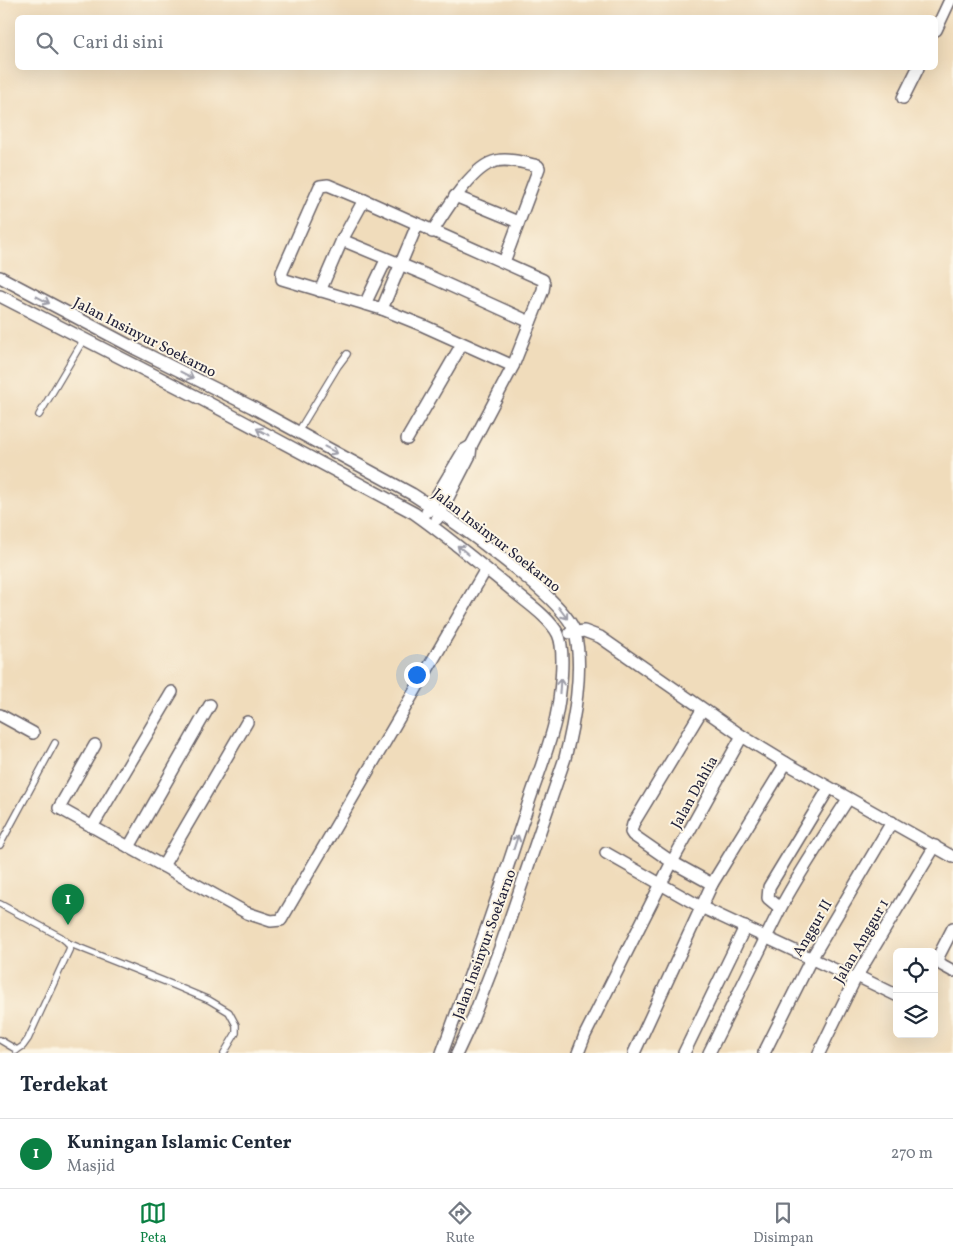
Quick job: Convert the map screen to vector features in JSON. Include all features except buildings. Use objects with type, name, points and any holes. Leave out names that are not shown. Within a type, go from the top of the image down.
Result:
[{"type":"street","points":[[938,26],[950,0]]},
{"type":"street","points":[[903,98],[917,70]]},
{"type":"street","points":[[432,232],[455,196],[488,164],[504,160],[538,166],[539,168],[504,262]]},
{"type":"street","points":[[434,527],[470,454],[471,446],[513,366],[543,290],[543,280],[364,200],[328,185],[322,185],[316,192],[281,277],[282,280],[382,309],[513,366]]},
{"type":"street","points":[[455,196],[518,222]]},
{"type":"street","points":[[320,291],[342,240],[364,200]]},
{"type":"street","points":[[382,309],[417,225]]},
{"type":"street","points":[[342,240],[530,322]]},
{"type":"street","points":[[365,304],[386,260]]},
{"type":"street","name":"Jalan Insinyur Soekarno","points":[[0,277],[298,432],[430,506],[554,601],[564,613],[575,632],[578,666],[571,735],[565,758],[500,948],[458,1053]]},
{"type":"street","name":"Jalan Insinyur Soekarno","points":[[0,296],[208,402],[377,492],[423,519],[486,568],[551,624],[558,635],[561,648],[561,687],[557,716],[446,1052]]},
{"type":"street","points":[[407,438],[462,344]]},
{"type":"street","points":[[208,402],[215,390]]},
{"type":"street","points":[[423,519],[464,450],[471,446]]},
{"type":"street","points":[[95,745],[59,808],[247,913],[271,921],[281,920],[486,568]]},
{"type":"street","points":[[558,635],[575,632],[590,633],[600,637],[702,710],[742,736],[848,799],[953,857]]},
{"type":"street","points":[[92,827],[172,692]]},
{"type":"street","points":[[129,847],[210,705]]},
{"type":"street","points":[[702,710],[631,828],[631,832],[672,862],[712,884]]},
{"type":"street","points":[[0,716],[33,733]]},
{"type":"street","points":[[163,866],[247,722]]},
{"type":"street","name":"Jalan Dahlia","points":[[578,1053],[585,1035],[672,862],[742,736]]},
{"type":"street","points":[[546,752],[565,758]]},
{"type":"street","points":[[634,1053],[712,884],[786,763]]},
{"type":"street","points":[[780,908],[768,898],[768,887],[829,788]]},
{"type":"street","points":[[708,1053],[780,908],[848,799]]},
{"type":"street","name":"Anggur II","points":[[764,1053],[811,959],[892,822]]},
{"type":"street","name":"Jalan Anggur 1","points":[[819,1053],[856,977],[934,846]]},
{"type":"street","points":[[606,853],[701,907],[811,959],[893,994]]},
{"type":"street","points":[[684,1053],[744,927]]},
{"type":"street","points":[[953,928],[937,955],[937,961],[953,971]]},
{"type":"street","points":[[482,940],[500,948]]},
{"type":"lane","points":[[39,415],[84,339]]},
{"type":"lane","points":[[298,432],[347,354]]},
{"type":"lane","points":[[0,845],[55,742]]},
{"type":"lane","points":[[0,904],[61,937],[68,943],[209,1000],[229,1012],[236,1025],[236,1033],[224,1053]]},
{"type":"lane","points":[[0,1040],[16,1051],[28,1039],[70,948],[68,943]]},
{"type":"place","name":"Kuningan Islamic Center","points":[[68,925]]}]
